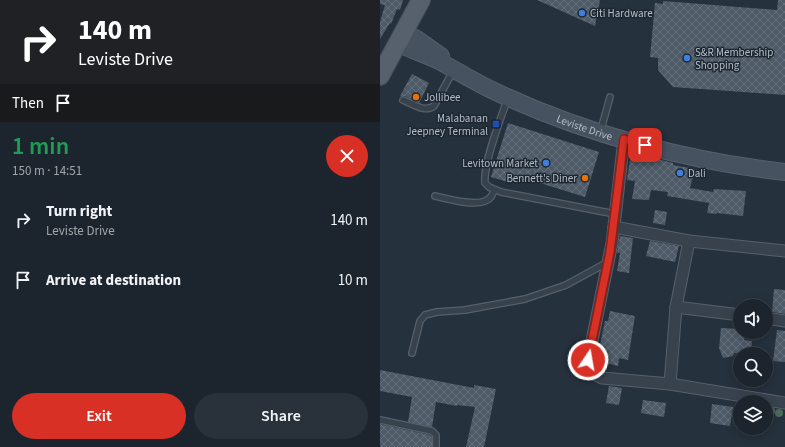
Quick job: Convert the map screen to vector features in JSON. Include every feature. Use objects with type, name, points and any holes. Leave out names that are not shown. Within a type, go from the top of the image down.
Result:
[{"type":"main road","points":[[380,76],[421,0]]},
{"type":"main road","name":"Leviste Drive","points":[[400,37],[454,69],[509,98],[564,120],[624,139],[715,162],[785,172]]},
{"type":"main road","name":"Leviste Drive","points":[[400,37],[417,39],[445,58],[497,86],[558,111],[602,126],[696,151],[732,159],[785,167]]},
{"type":"street","points":[[624,139],[609,262],[588,360],[590,368],[595,375],[602,378],[670,384],[785,403]]},
{"type":"street","points":[[614,227],[689,241],[785,251]]},
{"type":"street","points":[[670,384],[676,307],[689,241]]},
{"type":"street","points":[[676,307],[733,314]]},
{"type":"street","points":[[773,319],[785,321]]},
{"type":"lane","points":[[403,100],[426,110],[431,109],[454,69]]},
{"type":"lane","points":[[602,126],[610,97]]},
{"type":"lane","points":[[509,98],[494,141],[486,170],[485,183],[494,190],[501,192],[615,214]]},
{"type":"lane","points":[[435,196],[462,202],[481,203],[491,197],[494,190]]},
{"type":"lane","points":[[412,353],[420,321],[425,315],[437,312],[466,310],[525,299],[566,285],[609,262]]},
{"type":"lane","points":[[380,420],[432,431],[436,435],[436,447]]},
{"type":"building","points":[[380,0],[403,0],[400,10],[397,9],[391,24],[390,23],[380,39],[380,22],[385,5],[380,4]]},
{"type":"building","name":"Citi Hardware","points":[[537,0],[600,0],[595,26]]},
{"type":"building","points":[[778,0],[785,0],[785,95],[673,87],[658,70],[658,58],[650,57],[655,3],[663,4],[663,1],[777,10]]},
{"type":"building","points":[[412,74],[429,83],[419,103],[405,96],[400,96]]},
{"type":"building","name":"Levitown Market","points":[[508,123],[599,152],[585,197],[511,174],[508,182],[491,177]]},
{"type":"building","points":[[631,152],[673,163],[673,165],[695,169],[690,188],[713,192],[714,189],[746,191],[743,216],[707,213],[709,203],[667,196],[668,192],[651,190],[649,200],[632,199],[635,181],[627,180]]},
{"type":"building","points":[[655,210],[667,212],[665,225],[653,223]]},
{"type":"building","points":[[620,236],[633,238],[629,273],[617,271],[620,253],[617,253]]},
{"type":"building","points":[[650,241],[679,246],[675,262],[646,256]]},
{"type":"building","points":[[774,289],[785,290],[785,314],[773,312]]},
{"type":"building","points":[[610,311],[635,316],[628,360],[619,358],[618,366],[602,362],[603,356],[598,355],[605,321],[608,321]]},
{"type":"building","points":[[721,328],[733,329],[733,339],[752,341],[752,347],[733,347],[733,356],[723,358],[719,348]]},
{"type":"building","points":[[777,330],[785,331],[785,362],[773,361]]},
{"type":"building","points":[[380,370],[474,388],[474,385],[496,389],[484,447],[466,447],[475,407],[457,406],[436,402],[432,427],[408,422],[412,397],[380,391]]},
{"type":"building","points":[[609,386],[622,388],[619,405],[606,403]]},
{"type":"building","points":[[643,400],[666,403],[664,417],[641,413]]},
{"type":"building","points":[[712,404],[733,407],[730,426],[710,423]]},
{"type":"building","points":[[380,424],[430,435],[432,437],[432,447],[380,447]]},
{"type":"place","name":"Citi Hardware","points":[[582,13]]},
{"type":"place","name":"S&R Membership Shopping","points":[[687,58]]},
{"type":"place","name":"Jollibee","points":[[416,97]]},
{"type":"place","name":"Malabanan Jeepney Terminal","points":[[496,124]]},
{"type":"place","name":"Levitown Market","points":[[546,163]]},
{"type":"place","name":"Dali","points":[[680,173]]},
{"type":"place","name":"Bennett's Diner","points":[[585,178]]},
{"type":"route","points":[[588,360],[609,262],[624,139],[645,145]]}]
